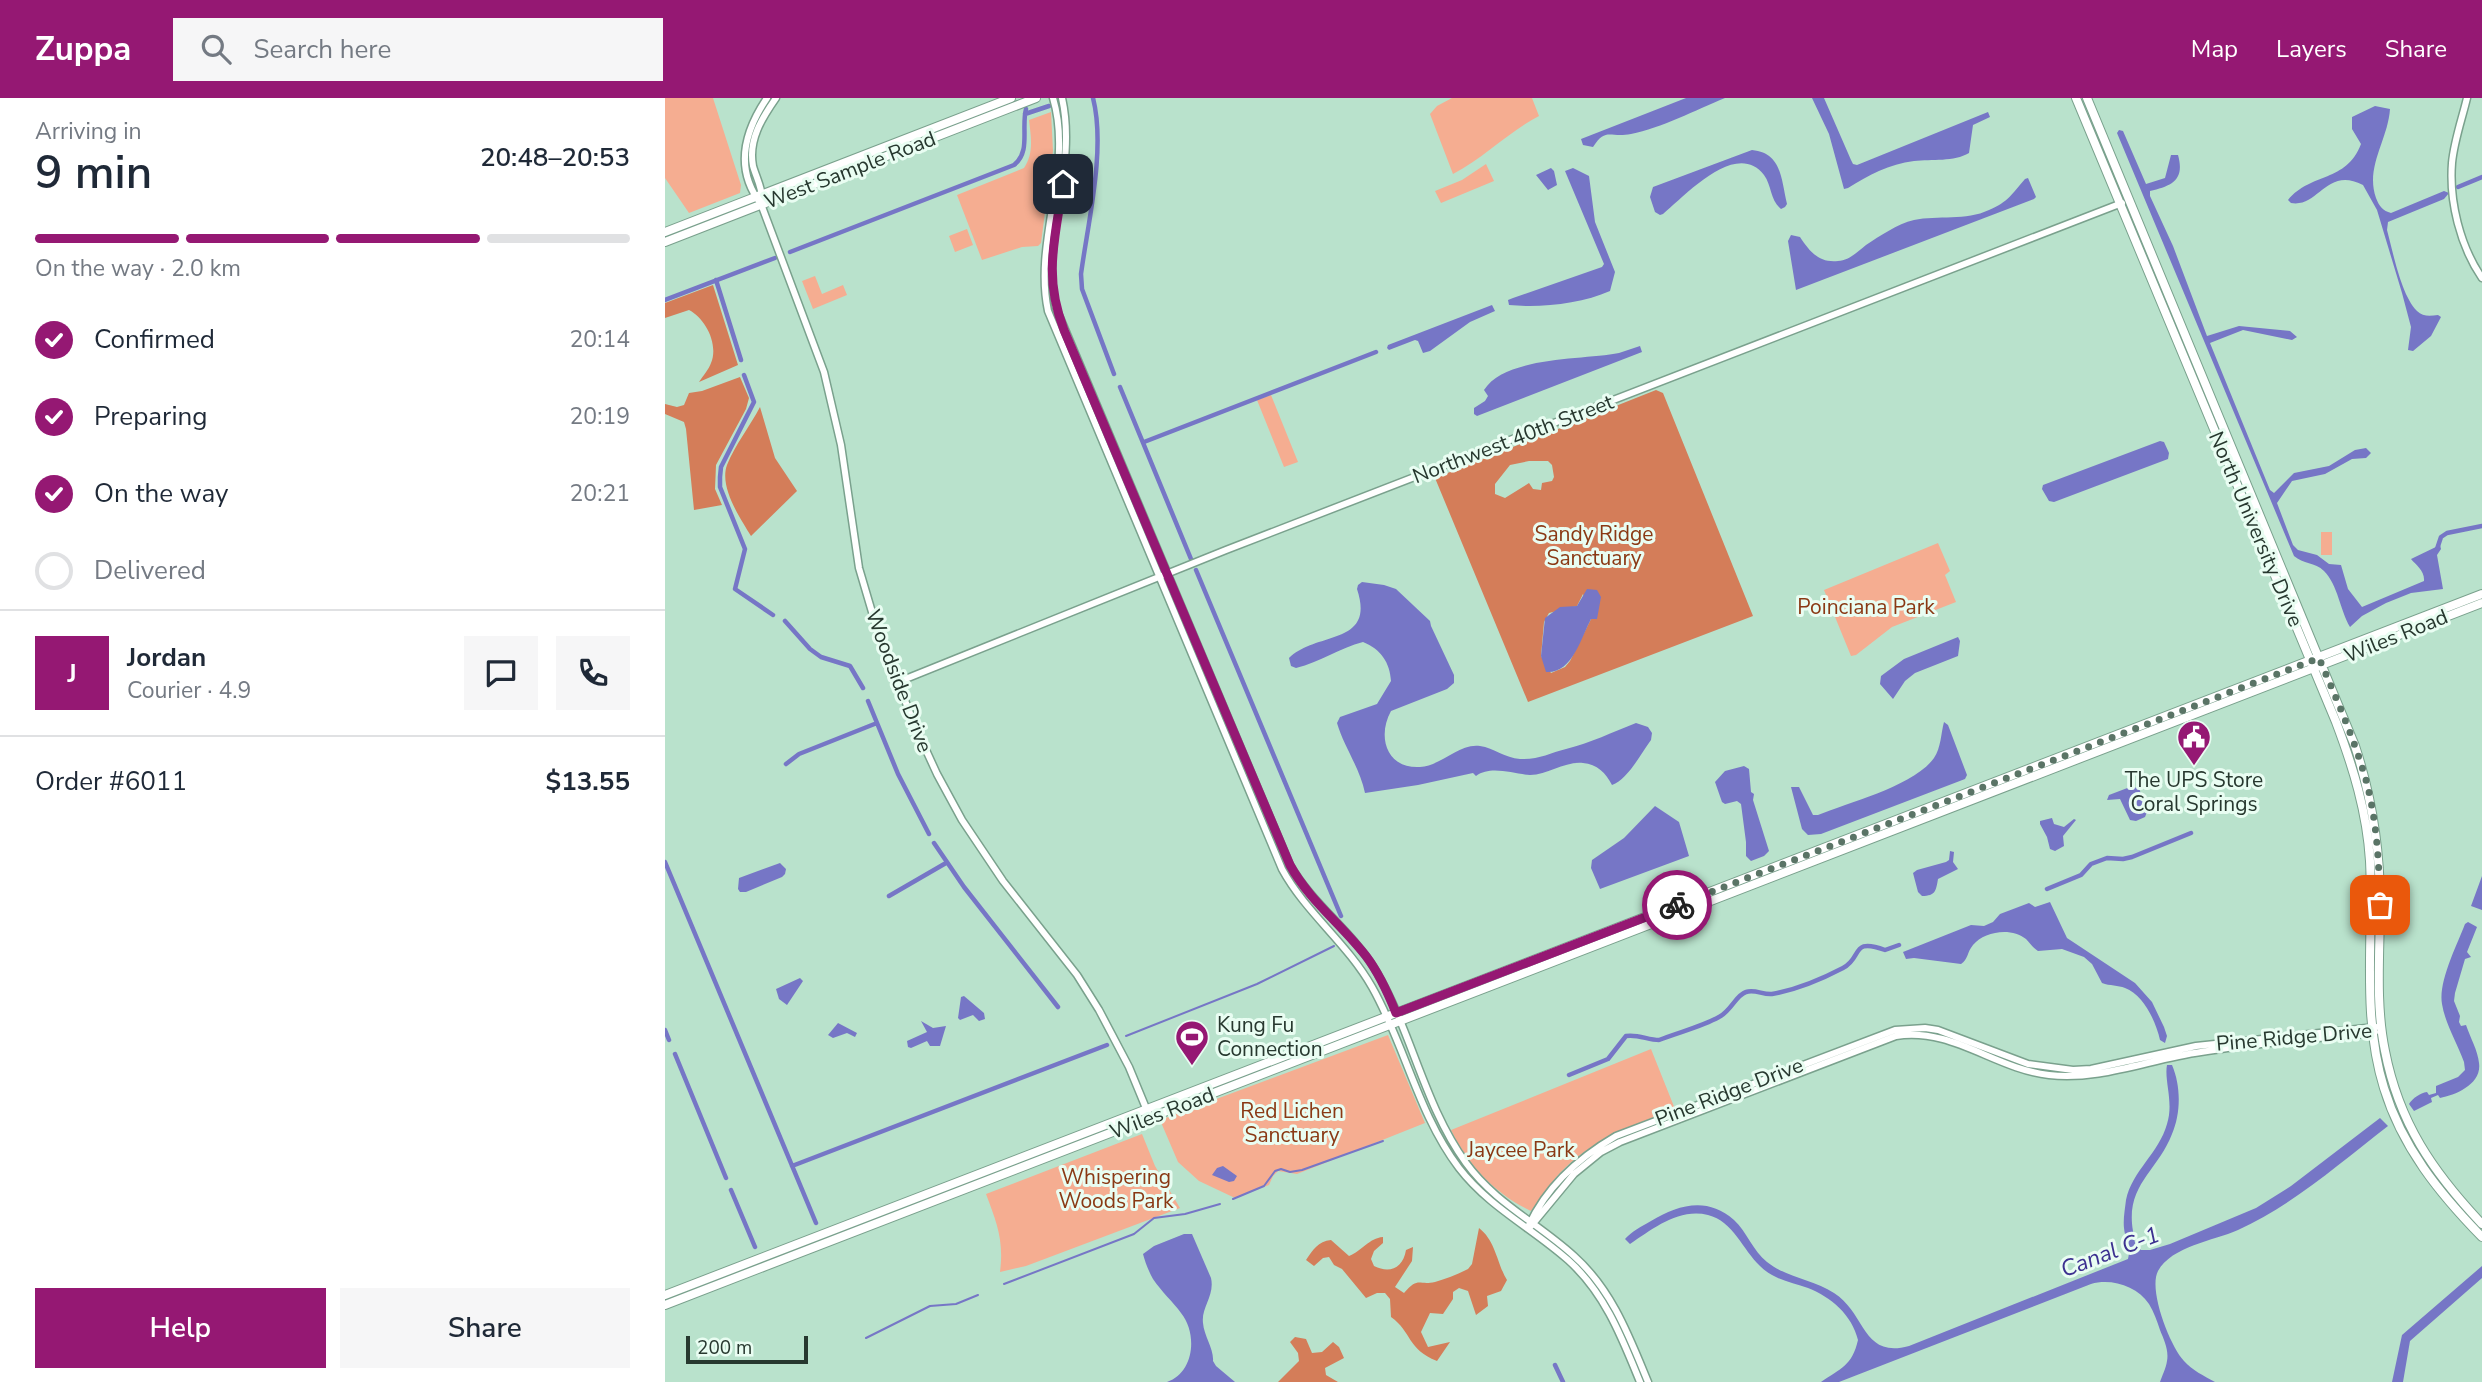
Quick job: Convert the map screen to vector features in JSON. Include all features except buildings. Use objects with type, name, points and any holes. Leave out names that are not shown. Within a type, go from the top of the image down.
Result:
[{"type":"main road","name":"West Sample Road","points":[[665,232],[1011,98]]},
{"type":"main road","name":"West Sample Road","points":[[665,242],[1036,98]]},
{"type":"main road","name":"North University Drive","points":[[2076,98],[2125,202],[2273,550],[2317,663],[2358,785],[2365,824],[2370,883],[2375,1029],[2383,1085],[2418,1161],[2443,1196],[2482,1237]]},
{"type":"main road","name":"North University Drive","points":[[2087,98],[2125,202],[2263,545],[2350,731],[2366,782],[2375,826],[2380,905],[2375,1029],[2414,1135],[2448,1188],[2482,1224]]},
{"type":"main road","points":[[928,140],[932,133],[950,126],[954,120]]},
{"type":"main road","points":[[890,155],[896,149],[923,137],[927,130]]},
{"type":"main road","points":[[665,242],[669,235],[685,228],[688,223]]},
{"type":"main road","points":[[2263,545],[2273,550]]},
{"type":"main road","name":"Wiles Road","points":[[2317,663],[2482,594]]},
{"type":"main road","name":"Wiles Road","points":[[665,1305],[1051,1152],[1390,1026],[1398,1018],[2317,663],[2482,603]]},
{"type":"main road","points":[[2370,883],[2380,905]]},
{"type":"main road","points":[[2371,902],[2376,909],[2380,928]]},
{"type":"main road","name":"Wiles Road","points":[[1150,1114],[1386,1017],[1398,1018]]},
{"type":"main road","name":"Wiles Road","points":[[665,1295],[1051,1152]]},
{"type":"street","points":[[759,195],[745,166],[745,147],[748,132],[767,98]]},
{"type":"street","points":[[759,195],[752,148],[755,134],[776,98]]},
{"type":"street","points":[[1053,98],[1060,142],[1045,259],[1047,302],[1290,865],[1310,895],[1376,971],[1453,1143],[1483,1183],[1568,1260],[1597,1293],[1617,1328],[1640,1382]]},
{"type":"street","points":[[1062,98],[1067,144],[1053,254],[1052,292],[1064,330],[1282,869],[1292,887],[1359,965],[1386,1017],[1431,1124],[1444,1146],[1476,1188],[1501,1211],[1530,1225],[1575,1256],[1604,1290],[1623,1321],[1648,1382]]},
{"type":"street","points":[[2467,98],[2452,162],[2452,190],[2461,232],[2475,268],[2482,278]]},
{"type":"street","name":"Woodside Drive","points":[[759,195],[824,372],[841,445],[859,568],[877,629],[937,774],[962,820],[1003,881],[1077,975],[1107,1023],[1150,1114]]},
{"type":"street","name":"Northwest 40th Street","points":[[898,682],[1163,575],[2125,202]]},
{"type":"street","points":[[1310,908],[1316,909],[1336,929],[1343,931]]},
{"type":"street","name":"Pine Ridge Drive","points":[[1530,1225],[1565,1173],[1616,1136],[1895,1030],[1938,1030],[2028,1064],[2073,1070],[2091,1069],[2196,1046],[2375,1029]]},
{"type":"green space","points":[[665,98],[713,98],[741,185],[740,193],[689,213],[665,178]]},
{"type":"green space","points":[[1452,98],[1532,98],[1539,116],[1453,174],[1430,114],[1437,106]]},
{"type":"green space","points":[[1051,112],[1053,151],[1041,243],[982,260],[957,195],[1024,168],[1031,151],[1029,120]]},
{"type":"green space","points":[[1486,164],[1494,181],[1441,203],[1435,191],[1462,180]]},
{"type":"green space","points":[[967,229],[973,245],[955,252],[949,236]]},
{"type":"green space","points":[[815,276],[822,294],[843,285],[847,295],[813,309],[802,281]]},
{"type":"green space","points":[[713,285],[738,365],[699,382],[709,368],[713,356],[709,332],[689,310],[665,318],[665,303]]},
{"type":"green space","points":[[740,377],[749,398],[746,409],[716,465],[715,489],[722,505],[694,510],[686,429],[684,422],[665,414],[665,404],[677,407],[684,405],[689,393]]},
{"type":"green space","name":"Sandy Ridge Sanctuary","points":[[1656,390],[1663,393],[1753,616],[1528,702],[1435,478]],"holes":[[[1548,461],[1552,465],[1552,481],[1542,483],[1541,490],[1533,489],[1529,483],[1505,498],[1495,494],[1495,484],[1510,465]],[[1583,594],[1591,619],[1570,661],[1565,667],[1551,673],[1541,656],[1544,622],[1549,613],[1577,606]]]},
{"type":"green space","points":[[1271,395],[1298,462],[1284,467],[1257,400]]},
{"type":"green space","points":[[760,407],[775,458],[797,491],[751,536],[732,502],[725,474],[734,450]]},
{"type":"green space","points":[[2321,532],[2332,532],[2332,555],[2321,555]]},
{"type":"green space","name":"Poinciana Park","points":[[1938,543],[1950,571],[1945,575],[1956,602],[1892,627],[1851,656],[1824,590]]},
{"type":"green space","name":"Red Lichen Sanctuary","points":[[1388,1035],[1425,1123],[1297,1174],[1278,1171],[1269,1185],[1235,1198],[1199,1181],[1178,1162],[1160,1120]]},
{"type":"green space","name":"Jaycee Park","points":[[1651,1049],[1675,1109],[1617,1133],[1590,1148],[1560,1173],[1531,1211],[1506,1196],[1484,1177],[1465,1155],[1451,1130]]},
{"type":"green space","name":"Whispering Woods Park","points":[[1142,1134],[1155,1166],[1180,1208],[1026,1266],[1000,1272],[999,1232],[986,1194]]},
{"type":"green space","points":[[1479,1228],[1493,1246],[1507,1280],[1501,1291],[1487,1296],[1488,1306],[1476,1315],[1468,1291],[1459,1288],[1453,1292],[1453,1299],[1443,1314],[1430,1313],[1421,1332],[1428,1347],[1450,1342],[1437,1361],[1420,1351],[1391,1317],[1390,1299],[1385,1293],[1366,1298],[1329,1257],[1323,1258],[1314,1266],[1306,1260],[1316,1247],[1326,1241],[1331,1240],[1349,1256],[1383,1237],[1383,1243],[1374,1251],[1371,1259],[1374,1266],[1390,1269],[1399,1265],[1406,1250],[1413,1247],[1412,1261],[1395,1287],[1404,1293],[1416,1283],[1435,1282],[1468,1269],[1472,1264]]},
{"type":"green space","points":[[1295,1337],[1306,1339],[1312,1353],[1322,1352],[1333,1342],[1339,1347],[1344,1358],[1325,1368],[1326,1375],[1338,1382],[1278,1382],[1299,1361],[1298,1353],[1290,1342]]},
{"type":"shaded area","points":[[1686,98],[1725,98],[1654,128],[1624,135],[1609,134],[1601,137],[1593,147],[1583,145],[1581,139]]},
{"type":"shaded area","points":[[1812,98],[1824,98],[1851,160],[1857,165],[1988,112],[1990,117],[1973,125],[1969,153],[1963,156],[1896,165],[1844,189],[1829,134]]},
{"type":"shaded area","points":[[2375,106],[2390,109],[2373,175],[2376,198],[2382,208],[2391,213],[2444,191],[2449,193],[2444,199],[2388,222],[2387,230],[2395,261],[2411,304],[2422,314],[2441,317],[2431,336],[2413,351],[2408,350],[2411,327],[2377,210],[2363,185],[2340,180],[2309,200],[2291,203],[2288,200],[2307,185],[2347,165],[2361,144],[2352,129],[2352,117]]},
{"type":"shaded area","points":[[2119,130],[2123,131],[2146,184],[2165,178],[2171,155],[2178,155],[2178,176],[2165,187],[2150,191],[2150,196],[2173,246],[2207,336],[2239,326],[2290,331],[2297,337],[2292,340],[2243,330],[2210,343],[2270,490],[2274,493],[2294,473],[2329,466],[2355,450],[2366,448],[2371,453],[2366,458],[2352,459],[2325,474],[2292,481],[2277,503],[2293,545],[2298,550],[2317,555],[2329,564],[2341,565],[2348,589],[2362,607],[2424,581],[2422,571],[2411,559],[2440,545],[2441,549],[2437,555],[2443,589],[2411,593],[2386,603],[2362,616],[2350,627],[2329,577],[2320,568],[2294,556],[2117,133]]},
{"type":"shaded area","points":[[1752,150],[1762,152],[1775,162],[1783,185],[1787,204],[1785,207],[1781,209],[1775,201],[1764,175],[1753,166],[1740,163],[1711,174],[1663,214],[1655,212],[1650,197],[1653,187]]},
{"type":"shaded area","points":[[1551,168],[1557,185],[1548,190],[1536,175]]},
{"type":"shaded area","points":[[1573,168],[1589,176],[1595,222],[1615,272],[1610,291],[1560,304],[1509,305],[1508,300],[1602,267],[1604,264],[1565,171]]},
{"type":"shaded area","points":[[2028,178],[2036,197],[2034,199],[1796,290],[1788,241],[1791,235],[1800,237],[1811,252],[1820,258],[1842,260],[1908,222],[1971,216],[1989,210],[2005,201]]},
{"type":"shaded area","points":[[1492,305],[1495,311],[1470,322],[1430,351],[1423,353],[1415,340],[1389,350],[1387,348],[1388,345]]},
{"type":"shaded area","points":[[1640,346],[1642,352],[1477,416],[1474,414],[1474,408],[1488,396],[1484,390],[1494,379],[1509,371],[1546,361],[1619,353]]},
{"type":"shaded area","points":[[2160,441],[2164,442],[2169,453],[2168,459],[2054,502],[2049,501],[2042,489],[2043,485]]},
{"type":"shaded area","points":[[1362,582],[1396,589],[1430,621],[1454,675],[1454,683],[1447,689],[1391,711],[1385,740],[1387,749],[1399,763],[1428,766],[1472,746],[1485,747],[1520,759],[1533,758],[1584,744],[1636,723],[1648,727],[1652,733],[1651,740],[1628,772],[1612,785],[1597,767],[1576,763],[1530,775],[1488,771],[1476,776],[1473,773],[1365,793],[1337,723],[1340,717],[1377,704],[1391,681],[1389,668],[1380,653],[1363,642],[1296,668],[1291,666],[1289,658],[1300,650],[1351,629],[1358,620],[1361,607],[1357,589]]},
{"type":"shaded area","points":[[1587,589],[1597,590],[1601,597],[1597,619],[1591,619],[1569,661],[1555,671],[1546,672],[1541,656],[1545,618],[1560,607],[1577,606]]},
{"type":"shaded area","points":[[1958,637],[1958,656],[1915,673],[1905,681],[1893,699],[1880,684],[1881,676],[1904,659]]},
{"type":"shaded area","points":[[1944,722],[1948,725],[1967,775],[1965,779],[1821,834],[1808,835],[1802,829],[1791,787],[1799,787],[1813,815],[1818,815],[1897,785],[1925,768],[1934,758]]},
{"type":"shaded area","points":[[1744,766],[1749,769],[1751,792],[1754,794],[1753,800],[1769,851],[1751,861],[1746,856],[1741,804],[1737,801],[1725,804],[1722,802],[1715,782],[1725,771]]},
{"type":"shaded area","points":[[2130,787],[2139,788],[2147,812],[2145,817],[2136,821],[2130,820],[2120,799],[2107,800],[2109,795]]},
{"type":"shaded area","points":[[1655,806],[1679,822],[1689,856],[1600,889],[1591,868],[1592,860],[1624,838]]},
{"type":"shaded area","points":[[2052,818],[2054,824],[2064,827],[2076,820],[2063,836],[2064,846],[2055,851],[2050,849],[2040,824],[2040,821]]},
{"type":"shaded area","points":[[1950,851],[1954,852],[1953,862],[1958,869],[1938,879],[1933,894],[1922,896],[1918,892],[1913,873],[1946,862],[1949,860]]},
{"type":"shaded area","points":[[780,863],[786,869],[782,877],[740,892],[739,878]]},
{"type":"shaded area","points":[[2482,876],[2482,910],[2471,906]]},
{"type":"shaded area","points":[[2050,902],[2067,938],[2135,983],[2152,1002],[2167,1036],[2165,1043],[2160,1040],[2152,1017],[2138,997],[2125,988],[2102,983],[2092,964],[2084,957],[2062,949],[2038,951],[2020,935],[1998,932],[1978,940],[1961,964],[1906,959],[1903,952],[1971,925],[1984,926],[1993,922],[2000,914],[2029,903],[2035,907]]},
{"type":"shaded area","points":[[2468,922],[2477,927],[2467,952],[2471,957],[2465,959],[2454,1001],[2460,1016],[2459,1022],[2461,1026],[2466,1025],[2476,1049],[2479,1070],[2467,1087],[2440,1098],[2438,1095],[2431,1098],[2432,1102],[2414,1111],[2409,1104],[2415,1098],[2427,1092],[2429,1095],[2436,1093],[2436,1086],[2458,1077],[2465,1070],[2446,1018],[2442,995],[2449,964]]},
{"type":"shaded area","points":[[800,978],[803,981],[787,1005],[779,999],[776,989]]},
{"type":"shaded area","points":[[964,996],[984,1013],[985,1019],[979,1021],[973,1015],[960,1020],[958,1018],[961,997]]},
{"type":"shaded area","points":[[921,1021],[933,1028],[946,1026],[940,1046],[930,1046],[927,1041],[908,1047],[907,1041],[927,1032]]},
{"type":"shaded area","points":[[838,1023],[857,1033],[855,1037],[847,1033],[833,1038],[828,1035]]},
{"type":"shaded area","points":[[2167,1065],[2172,1065],[2175,1073],[2178,1108],[2175,1126],[2166,1147],[2144,1179],[2134,1202],[2134,1237],[2141,1250],[2170,1244],[2256,1208],[2291,1186],[2380,1118],[2388,1126],[2278,1208],[2238,1230],[2183,1250],[2164,1263],[2158,1271],[2158,1304],[2178,1354],[2198,1373],[2215,1382],[2160,1382],[2167,1353],[2151,1307],[2131,1288],[2099,1282],[1839,1382],[1821,1382],[1853,1356],[1858,1340],[1851,1323],[1839,1308],[1817,1292],[1765,1271],[1724,1223],[1708,1215],[1686,1214],[1666,1221],[1630,1244],[1625,1239],[1661,1215],[1682,1207],[1703,1206],[1724,1212],[1743,1230],[1767,1262],[1783,1272],[1834,1293],[1853,1312],[1873,1340],[1882,1346],[1894,1348],[1909,1346],[2128,1259],[2124,1225],[2126,1200],[2134,1180],[2158,1144],[2167,1124],[2170,1108]]},
{"type":"shaded area","points":[[1223,1166],[1237,1176],[1234,1181],[1229,1182],[1212,1175],[1217,1168]]},
{"type":"shaded area","points":[[1184,1234],[1192,1234],[1211,1278],[1211,1290],[1203,1323],[1213,1361],[1235,1382],[1167,1382],[1176,1377],[1188,1362],[1191,1352],[1190,1331],[1181,1313],[1153,1279],[1143,1254],[1154,1246]]},
{"type":"shaded area","points":[[2482,1266],[2482,1278],[2410,1341],[2403,1382],[2392,1382],[2402,1335]]},
{"type":"waterway","points":[[1093,98],[1097,118],[1097,162],[1081,274],[1082,289],[1114,374]]},
{"type":"waterway","points":[[1025,114],[1049,106]]},
{"type":"waterway","points":[[790,252],[1014,165],[1024,147],[1026,109]]},
{"type":"waterway","points":[[2458,187],[2482,177]]},
{"type":"waterway","points":[[665,300],[775,258]]},
{"type":"waterway","points":[[716,280],[741,360]]},
{"type":"waterway","points":[[1144,442],[1376,352]]},
{"type":"waterway","points":[[744,375],[754,402],[721,467],[720,487],[745,549],[735,589],[773,615]]},
{"type":"waterway","points":[[1120,387],[1191,559]]},
{"type":"waterway","points":[[2437,549],[2441,537],[2447,533],[2482,526]]},
{"type":"waterway","points":[[1196,570],[1341,916]]},
{"type":"waterway","points":[[785,621],[810,649],[821,657],[850,666],[863,688]]},
{"type":"waterway","points":[[868,701],[898,774],[929,834]]},
{"type":"waterway","points":[[786,764],[799,754],[877,723]]},
{"type":"waterway","points":[[2047,889],[2081,875],[2091,864],[2107,858],[2132,857],[2191,833]]},
{"type":"waterway","points":[[934,843],[964,887],[1058,1007]]},
{"type":"waterway","points":[[665,862],[816,1223]]},
{"type":"waterway","points":[[889,896],[946,863]]},
{"type":"waterway","points":[[1569,1075],[1608,1059],[1626,1036],[1659,1040],[1719,1017],[1746,992],[1772,994],[1790,990],[1843,968],[1862,947],[1885,950],[1899,945]]},
{"type":"waterway","points":[[1126,1036],[1257,984],[1334,946]]},
{"type":"waterway","points":[[665,1030],[669,1040]]},
{"type":"waterway","points":[[792,1166],[1107,1045]]},
{"type":"waterway","points":[[675,1054],[726,1178]]},
{"type":"waterway","points":[[1233,1199],[1264,1186],[1275,1171],[1302,1170],[1383,1141]]},
{"type":"waterway","points":[[731,1190],[755,1247]]},
{"type":"waterway","points":[[1004,1284],[1134,1234],[1154,1218],[1185,1214],[1220,1204]]},
{"type":"waterway","points":[[866,1338],[930,1306],[956,1304],[978,1295]]},
{"type":"waterway","points":[[1555,1365],[1563,1382]]},
{"type":"way so far","points":[[1677,905],[2319,658],[2350,731],[2366,782],[2375,826],[2380,905]]},
{"type":"place","name":"The UPS Store Coral Springs","points":[[2194,767]]},
{"type":"place","name":"Kung Fu Connection","points":[[1192,1067]]},
{"type":"route","points":[[1063,184],[1051,274],[1052,292],[1064,330],[1290,865],[1310,895],[1366,956],[1396,1013],[1677,905]]},
{"type":"water label","name":"Canal C-1","points":[[2110,1252]]}]
